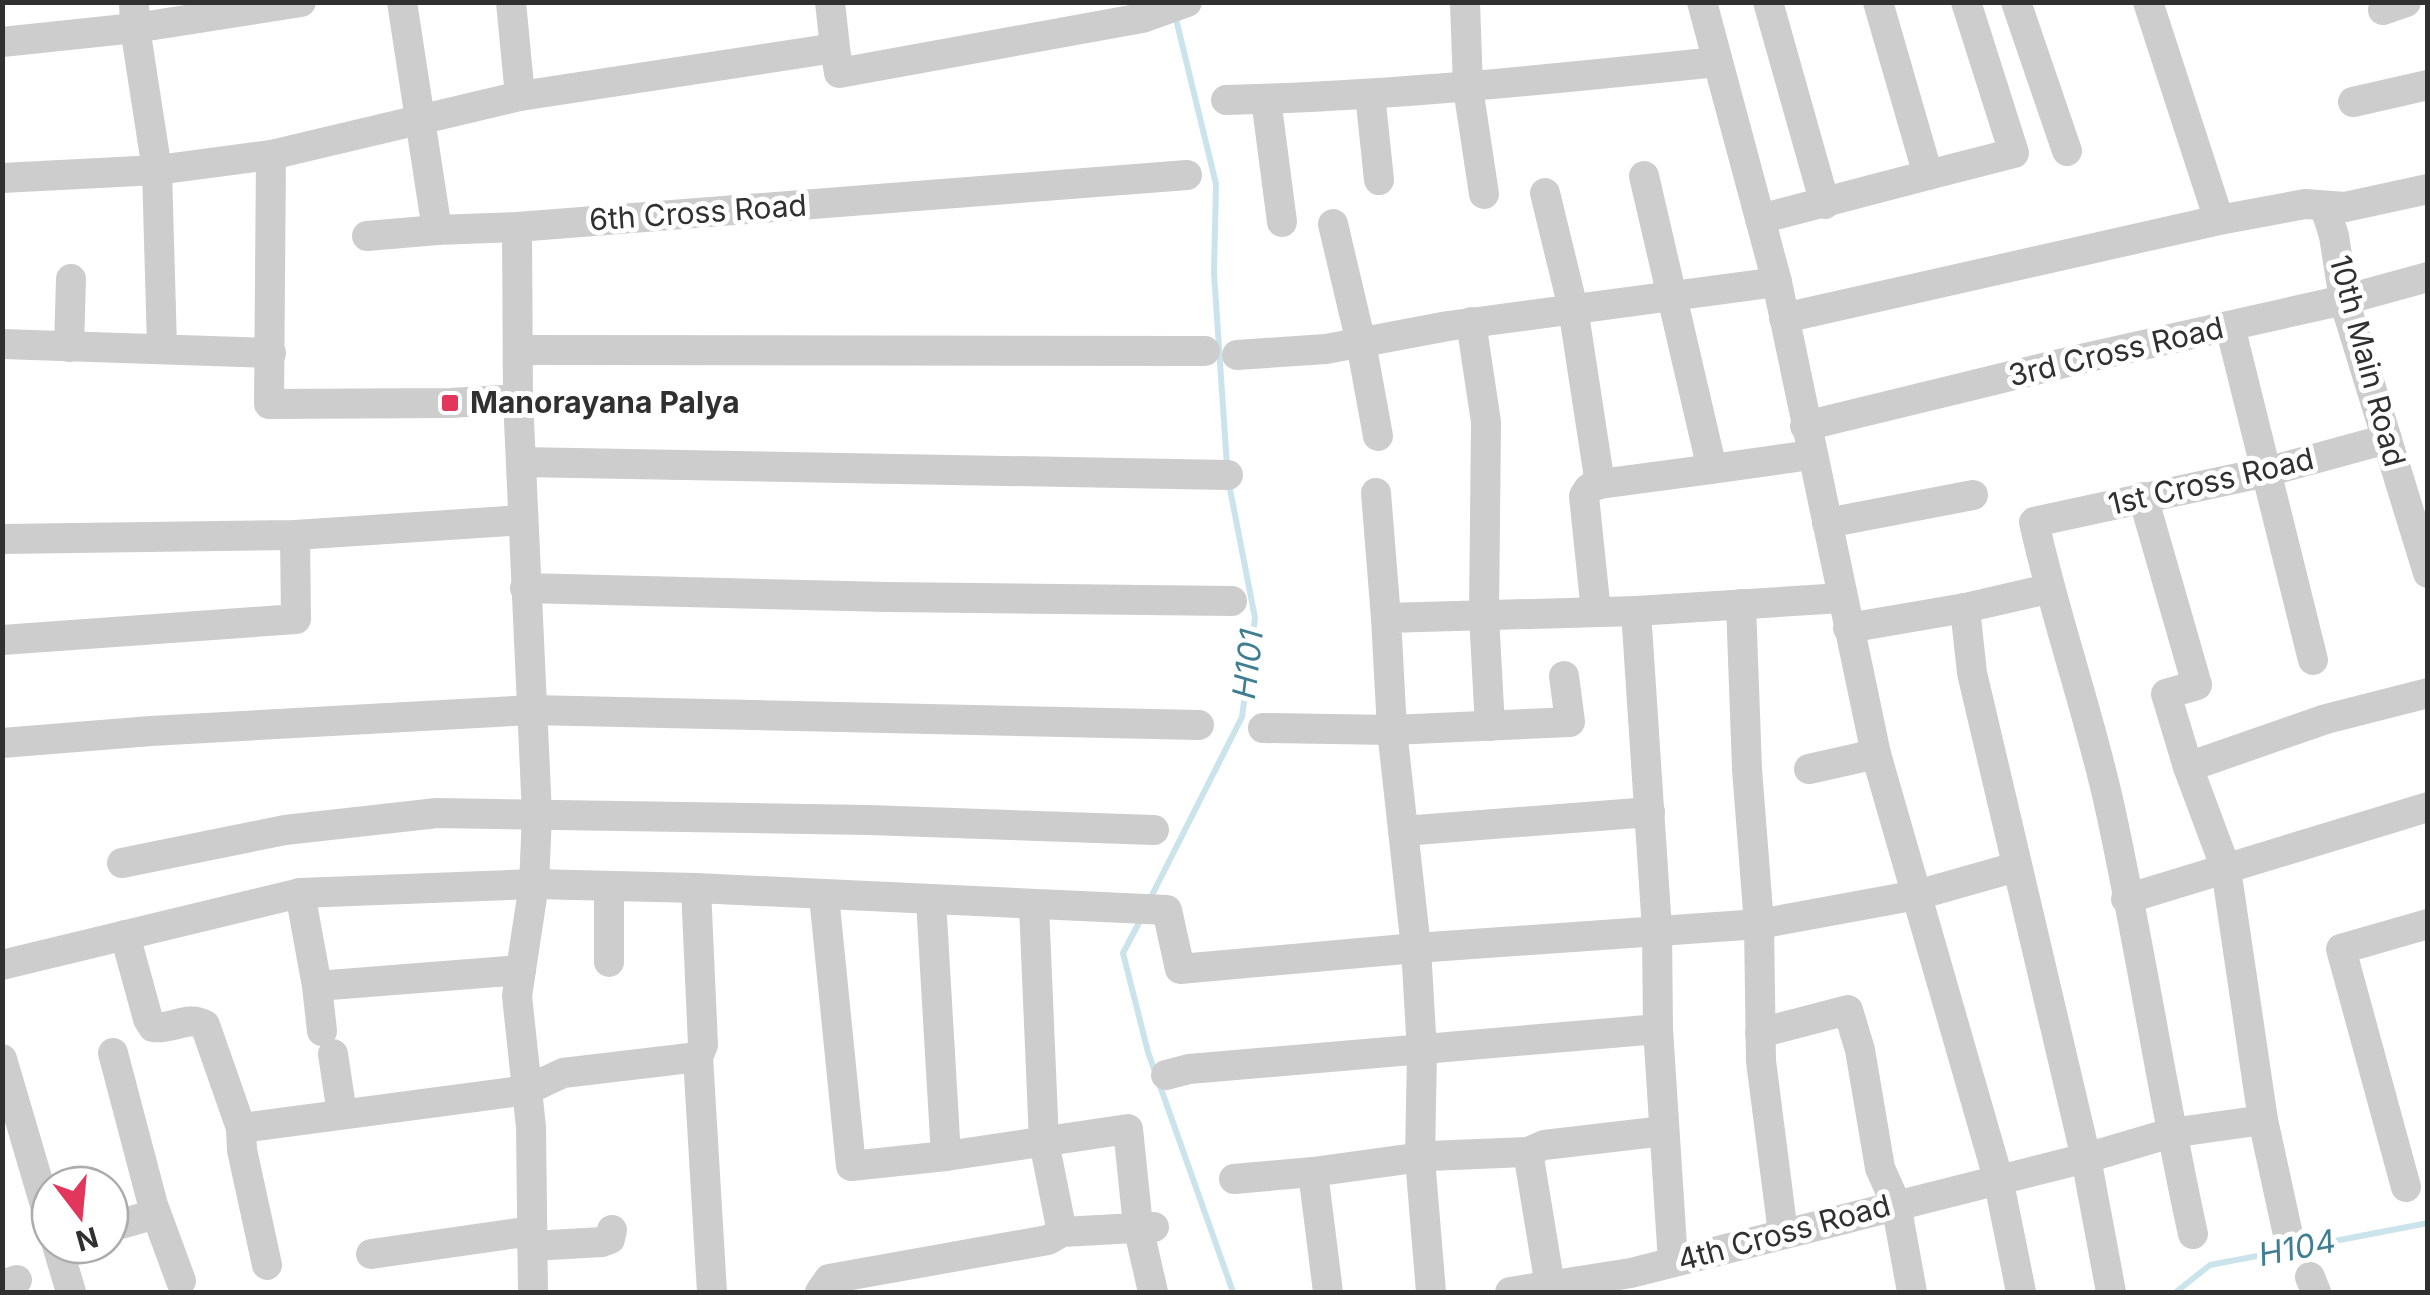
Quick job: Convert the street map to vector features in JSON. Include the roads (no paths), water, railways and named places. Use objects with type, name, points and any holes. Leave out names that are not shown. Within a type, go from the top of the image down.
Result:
[{"type":"street","points":[[2,42],[134,15],[301,2]]},
{"type":"street","points":[[402,2],[437,230]]},
{"type":"street","points":[[510,2],[520,96]]},
{"type":"street","points":[[830,2],[839,73],[1142,18],[1186,2]]},
{"type":"street","points":[[1466,2],[1468,88],[1484,194]]},
{"type":"street","points":[[1702,2],[1777,282],[1876,754],[1998,1178],[2021,1292]]},
{"type":"street","points":[[1768,2],[1825,204]]},
{"type":"street","points":[[1878,2],[1928,175]]},
{"type":"street","points":[[1760,219],[2014,154],[1966,2]]},
{"type":"street","points":[[2016,2],[2067,151]]},
{"type":"street","points":[[2148,2],[2219,220]]},
{"type":"street","points":[[2425,2],[2428,13]]},
{"type":"street","points":[[134,15],[156,170],[162,347]]},
{"type":"street","points":[[2,178],[156,170],[270,155],[520,96],[835,48]]},
{"type":"street","points":[[1226,100],[1468,88],[1717,62]]},
{"type":"street","points":[[2353,102],[2428,85]]},
{"type":"street","points":[[1370,94],[1379,180]]},
{"type":"street","points":[[1266,99],[1282,222]]},
{"type":"street","points":[[270,155],[269,404],[518,399]]},
{"type":"street","name":"6th Cross Road","points":[[367,236],[1187,175]]},
{"type":"street","points":[[1644,176],[1712,469]]},
{"type":"street","points":[[1784,318],[2219,220],[2305,204],[2346,207],[2428,189]]},
{"type":"street","points":[[1545,193],[1573,308],[1600,484],[1589,488],[1584,496],[1596,612]]},
{"type":"street","name":"10th Main Road","points":[[2325,207],[2334,236],[2344,300],[2428,573]]},
{"type":"street","points":[[1332,224],[1362,343],[1378,436]]},
{"type":"street","points":[[516,227],[518,399],[537,815],[534,884],[518,996],[527,1090],[533,1292]]},
{"type":"street","name":"3rd Cross Road","points":[[1600,484],[1712,469],[2230,326],[2428,277]]},
{"type":"street","points":[[69,346],[71,279]]},
{"type":"street","points":[[1237,354],[1326,349],[1471,322],[1777,282]]},
{"type":"street","points":[[1471,322],[1486,422],[1484,616],[1490,726]]},
{"type":"street","points":[[2230,326],[2313,660]]},
{"type":"street","points":[[2,344],[270,353]]},
{"type":"street","points":[[519,350],[1204,352]]},
{"type":"street","name":"1st Cross Road","points":[[2048,588],[2034,522],[2266,472],[2387,440]]},
{"type":"street","points":[[521,462],[1228,474]]},
{"type":"street","points":[[1376,493],[1392,730],[1416,948],[1422,1052],[1420,1159],[1432,1292]]},
{"type":"street","points":[[1827,523],[1973,495]]},
{"type":"street","points":[[2143,496],[2197,684],[2166,694],[2188,768],[2226,869],[2263,1120],[2287,1230]]},
{"type":"street","points":[[2,539],[295,535],[523,520]]},
{"type":"street","points":[[2,640],[296,619],[295,535]]},
{"type":"street","points":[[525,588],[1232,600]]},
{"type":"street","points":[[1848,628],[1965,608],[2048,588],[2110,807],[2170,1133],[2193,1234]]},
{"type":"street","points":[[1386,618],[1636,611],[1842,598]]},
{"type":"street","points":[[1741,604],[1758,924],[1760,1061],[1783,1233]]},
{"type":"street","points":[[1965,608],[1972,673],[2086,1158],[2111,1292]]},
{"type":"street","points":[[1636,611],[1673,1262]]},
{"type":"street","points":[[1263,728],[1392,730],[1570,722],[1564,676]]},
{"type":"street","points":[[2188,768],[2326,719],[2428,693]]},
{"type":"street","points":[[2,744],[170,730],[532,710],[1199,726]]},
{"type":"street","points":[[1810,770],[1876,754]]},
{"type":"street","points":[[2126,899],[2428,807]]},
{"type":"street","points":[[122,863],[285,830],[437,812],[1154,830]]},
{"type":"street","points":[[1403,830],[1650,812]]},
{"type":"street","points":[[2,965],[300,893],[534,884],[1167,910],[1180,968],[1758,924],[1917,896],[2016,867]]},
{"type":"street","points":[[609,886],[609,962]]},
{"type":"street","points":[[696,888],[702,1045],[698,1056],[712,1292]]},
{"type":"street","points":[[300,893],[342,1114]]},
{"type":"street","points":[[824,896],[851,1166],[946,1156],[1128,1128],[1147,1226],[1153,1292]]},
{"type":"street","points":[[931,900],[946,1156]]},
{"type":"street","points":[[1034,904],[1044,1142],[1062,1232]]},
{"type":"street","points":[[2406,1187],[2340,948],[2428,924]]},
{"type":"street","points":[[125,935],[153,1027],[160,1029],[193,1020],[205,1025],[241,1128],[266,1265]]},
{"type":"street","points":[[317,986],[521,970]]},
{"type":"street","points":[[1760,1033],[1848,1010],[1860,1050],[1880,1168],[1896,1204],[1905,1291]]},
{"type":"street","points":[[1166,1075],[1189,1068],[1422,1052],[1658,1029]]},
{"type":"street","points":[[113,1053],[156,1214],[182,1282]]},
{"type":"street","points":[[241,1128],[527,1090],[563,1073],[698,1056]]},
{"type":"street","points":[[2,1058],[33,1165]]},
{"type":"street","name":"4th Cross Road","points":[[1510,1292],[1550,1286],[1634,1283],[1673,1262],[1783,1233],[2086,1158],[2170,1133],[2263,1120]]},
{"type":"street","points":[[1234,1178],[1528,1152],[1544,1146],[1664,1131]]},
{"type":"street","points":[[1528,1152],[1550,1286]]},
{"type":"street","points":[[1313,1172],[1328,1292]]},
{"type":"street","points":[[130,1221],[156,1214]]},
{"type":"street","points":[[820,1292],[829,1279],[1048,1240],[1062,1232],[1147,1226]]},
{"type":"street","points":[[371,1254],[532,1238],[602,1242],[610,1239],[612,1230]]},
{"type":"street","points":[[63,1265],[70,1292]]},
{"type":"waterway","name":"H101","points":[[1175,15],[1216,184],[1214,273],[1227,466]]},
{"type":"waterway","name":"H101","points":[[1149,901],[1242,717],[1255,618],[1229,484]]},
{"type":"waterway","name":"H101","points":[[1142,917],[1123,953],[1148,1052],[1233,1292]]},
{"type":"waterway","name":"H104","points":[[2176,1292],[2210,1265],[2428,1223]]},
{"type":"place","name":"Manorayana Palya","points":[[450,403]]}]
